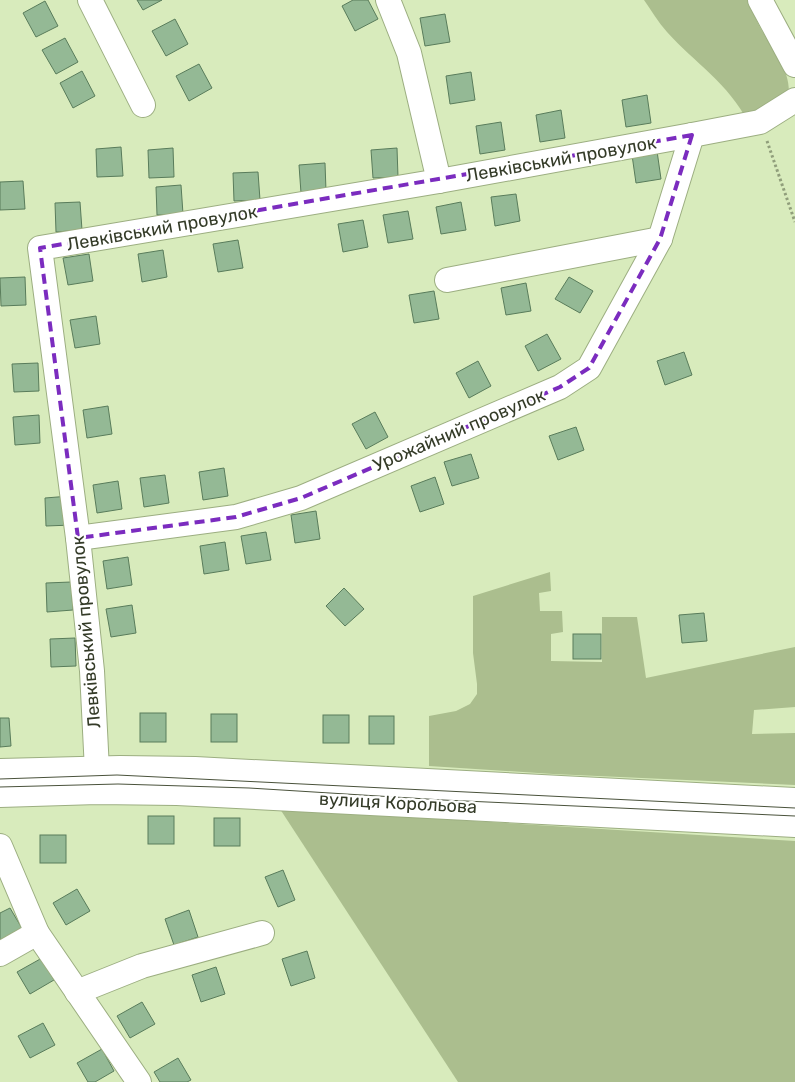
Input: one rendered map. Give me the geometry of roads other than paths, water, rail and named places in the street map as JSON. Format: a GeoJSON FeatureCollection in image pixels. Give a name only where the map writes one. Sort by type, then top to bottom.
{"type":"FeatureCollection","features":[{"type":"Feature","properties":{"kind":"main road","name":"вулиця Корольова"},"geometry":{"type":"LineString","coordinates":[[0,772],[97,770],[249,774],[795,802]]}},
{"type":"Feature","properties":{"kind":"main road","name":"вулиця Корольова"},"geometry":{"type":"LineString","coordinates":[[0,793],[97,790],[177,791],[795,823]]}},
{"type":"Feature","properties":{"kind":"street"},"geometry":{"type":"LineString","coordinates":[[90,0],[143,105]]}},
{"type":"Feature","properties":{"kind":"street"},"geometry":{"type":"LineString","coordinates":[[760,0],[795,65]]}},
{"type":"Feature","properties":{"kind":"street"},"geometry":{"type":"LineString","coordinates":[[395,2],[439,181]]}},
{"type":"Feature","properties":{"kind":"street","name":"Левківський провулок"},"geometry":{"type":"LineString","coordinates":[[97,770],[92,671],[78,538],[40,248],[439,181],[760,122],[795,100]]}},
{"type":"Feature","properties":{"kind":"street","name":"Урожайний провулок"},"geometry":{"type":"LineString","coordinates":[[78,538],[236,517],[301,498],[560,387],[589,368],[660,239],[692,135]]}},
{"type":"Feature","properties":{"kind":"street"},"geometry":{"type":"LineString","coordinates":[[447,280],[660,239]]}},
{"type":"Feature","properties":{"kind":"street"},"geometry":{"type":"LineString","coordinates":[[0,846],[37,933],[139,1082]]}},
{"type":"Feature","properties":{"kind":"street"},"geometry":{"type":"LineString","coordinates":[[0,954],[37,933]]}},
{"type":"Feature","properties":{"kind":"street"},"geometry":{"type":"LineString","coordinates":[[77,992],[142,966],[262,933]]}},
{"type":"Feature","properties":{"kind":"tram line"},"geometry":{"type":"LineString","coordinates":[[0,779],[117,775],[795,808]]}},
{"type":"Feature","properties":{"kind":"tram line"},"geometry":{"type":"LineString","coordinates":[[0,787],[118,784],[249,788],[443,800],[795,816]]}}]}
